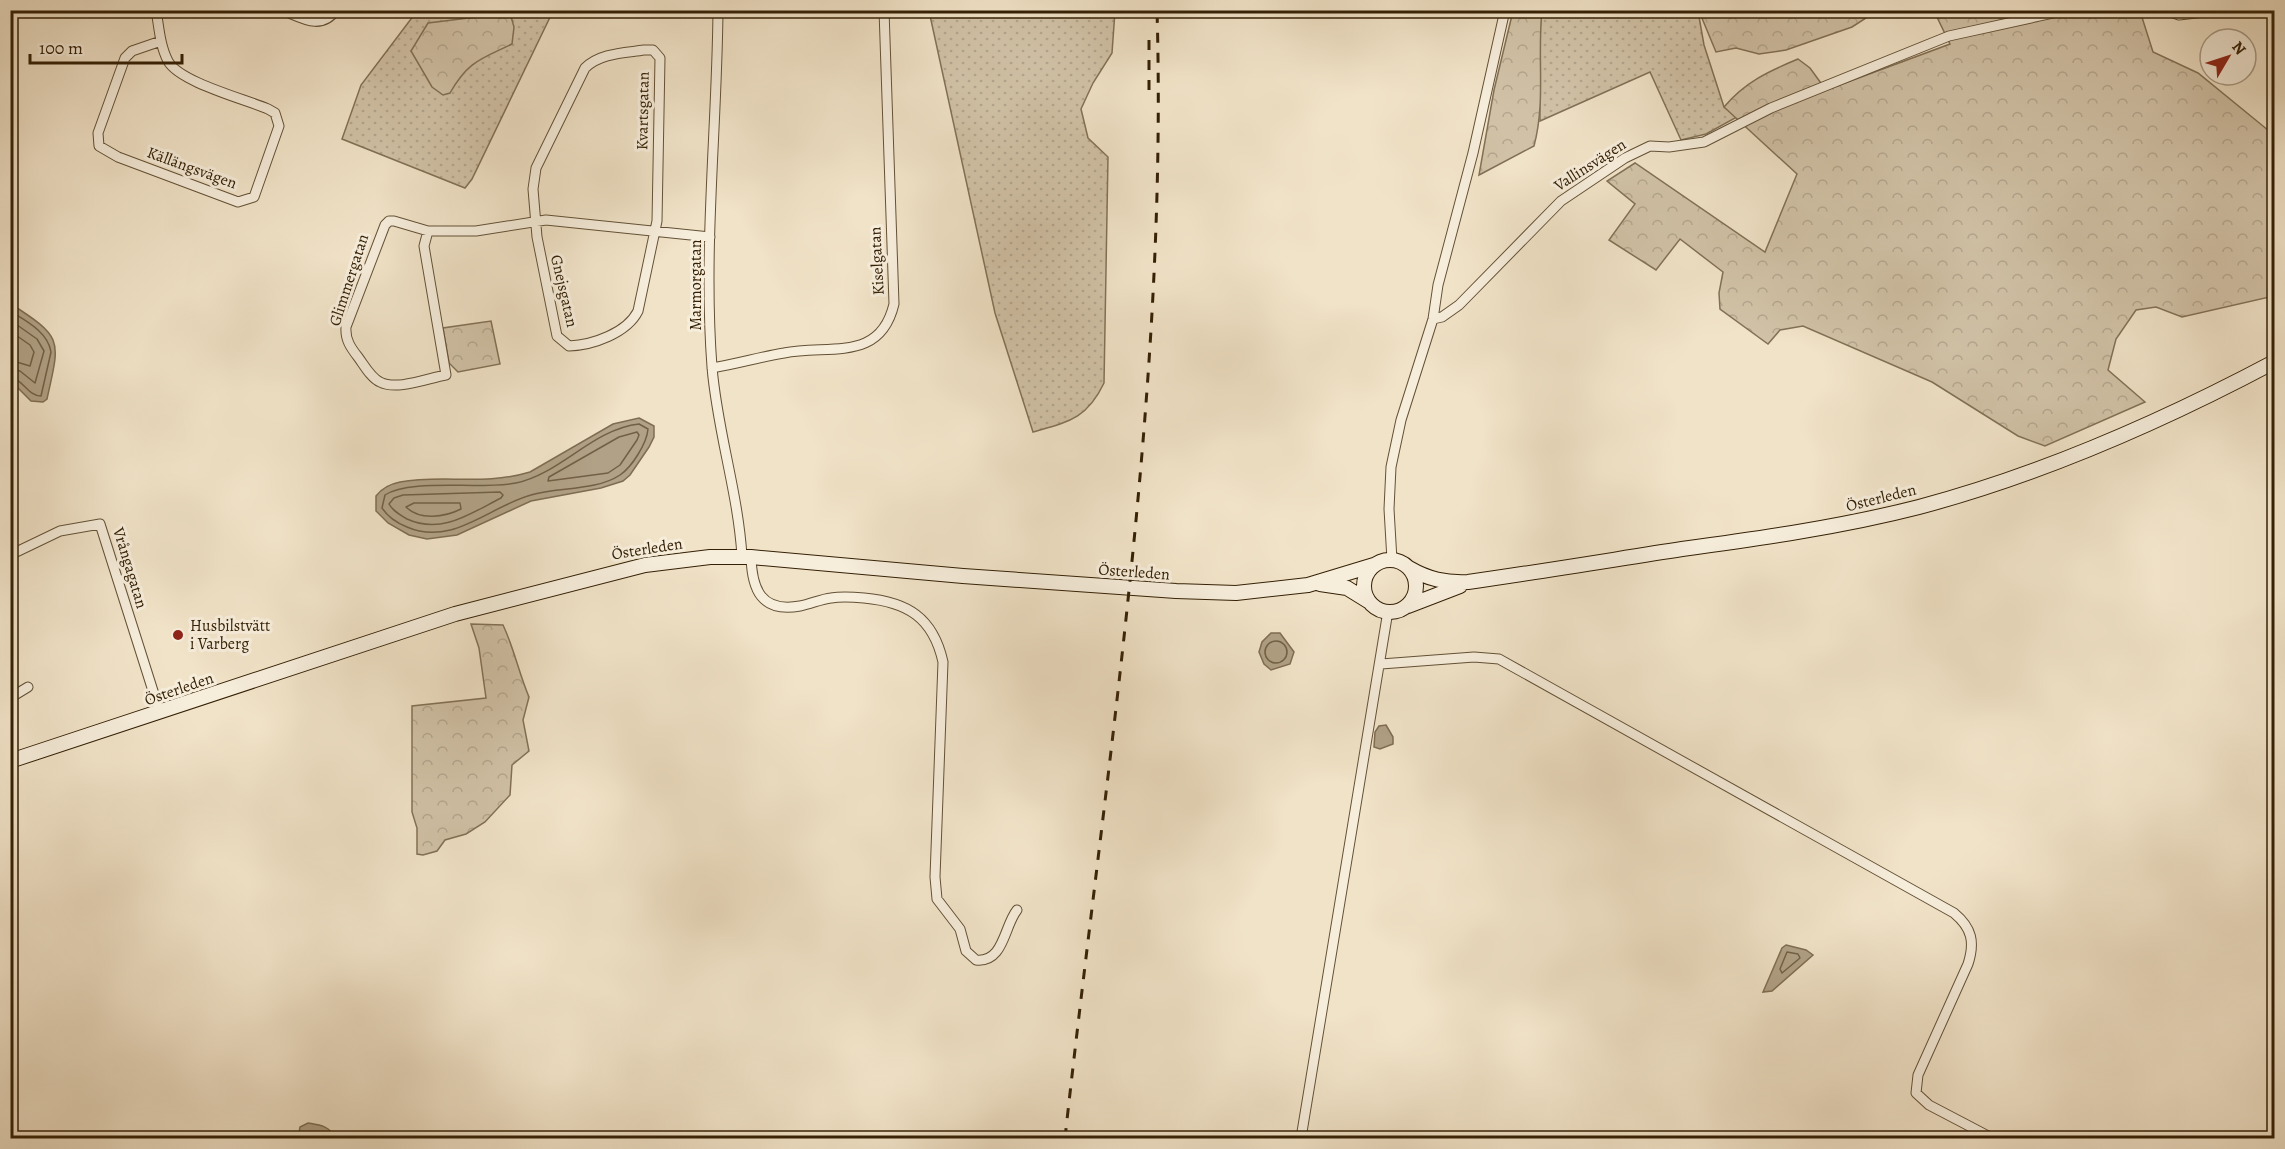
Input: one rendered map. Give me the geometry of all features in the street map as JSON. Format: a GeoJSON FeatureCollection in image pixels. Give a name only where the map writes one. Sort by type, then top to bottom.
{"type":"FeatureCollection","features":[{"type":"Feature","properties":{"kind":"main road","name":"Österleden"},"geometry":{"type":"LineString","coordinates":[[10,761],[455,614],[614,571],[678,560],[747,556],[878,569],[1176,591],[1236,593],[1315,583],[1392,560],[1426,577],[1450,583],[1471,582],[1836,526],[1920,506],[1997,483],[2127,434],[2202,400],[2274,362]]}},
{"type":"Feature","properties":{"kind":"main road"},"geometry":{"type":"LineString","coordinates":[[1370,602],[1365,592],[1365,580],[1374,565]]}},
{"type":"Feature","properties":{"kind":"main road"},"geometry":{"type":"LineString","coordinates":[[1404,608],[1413,598],[1416,586],[1409,568]]}},
{"type":"Feature","properties":{"kind":"main road","name":"Österleden"},"geometry":{"type":"LineString","coordinates":[[1315,583],[1342,586],[1378,609],[1388,611],[1404,608],[1471,582]]}},
{"type":"Feature","properties":{"kind":"street"},"geometry":{"type":"LineString","coordinates":[[156,10],[162,41]]}},
{"type":"Feature","properties":{"kind":"street"},"geometry":{"type":"LineString","coordinates":[[282,10],[319,23],[327,21],[336,10]]}},
{"type":"Feature","properties":{"kind":"street","name":"Marmorgatan"},"geometry":{"type":"LineString","coordinates":[[718,10],[710,237],[712,368],[754,585],[769,602],[782,607],[793,607],[834,597],[884,600],[908,608],[928,627],[939,646],[943,662],[934,878],[937,899],[960,929],[971,958],[982,960],[997,952],[1008,923],[1017,909]]}},
{"type":"Feature","properties":{"kind":"street","name":"Kiselgatan"},"geometry":{"type":"LineString","coordinates":[[712,368],[786,352],[862,345],[876,338],[891,318],[894,303],[884,10]]}},
{"type":"Feature","properties":{"kind":"street"},"geometry":{"type":"LineString","coordinates":[[1392,560],[1389,509],[1391,466],[1401,420],[1433,319],[1438,285],[1473,153],[1505,10]]}},
{"type":"Feature","properties":{"kind":"street","name":"Vallinsvägen"},"geometry":{"type":"LineString","coordinates":[[1433,319],[1442,317],[1459,305],[1561,201],[1625,158],[1650,146],[1669,147],[1704,142],[1771,108],[1949,36],[2067,10]]}},
{"type":"Feature","properties":{"kind":"street"},"geometry":{"type":"LineString","coordinates":[[2166,10],[2180,15],[2222,10]]}},
{"type":"Feature","properties":{"kind":"street","name":"Källängsvägen"},"geometry":{"type":"LineString","coordinates":[[162,41],[168,61],[180,75],[275,113],[279,126],[254,197],[238,201],[118,157],[99,146],[98,134],[125,58],[132,51],[162,41]]}},
{"type":"Feature","properties":{"kind":"street","name":"Kvartsgatan"},"geometry":{"type":"LineString","coordinates":[[534,220],[533,189],[536,168],[585,68],[594,60],[605,57],[653,50],[658,52],[660,58],[655,231]]}},
{"type":"Feature","properties":{"kind":"street","name":"Glimmergatan"},"geometry":{"type":"LineString","coordinates":[[428,231],[424,246],[446,375],[399,384],[381,383],[371,375],[351,347],[345,334],[388,221],[428,231],[476,231],[534,220],[710,237]]}},
{"type":"Feature","properties":{"kind":"street","name":"Gnejsgatan"},"geometry":{"type":"LineString","coordinates":[[534,220],[557,336],[569,346],[609,335],[633,321],[638,311],[655,231]]}},
{"type":"Feature","properties":{"kind":"street","name":"Vrångagatan"},"geometry":{"type":"LineString","coordinates":[[10,555],[60,531],[100,524],[160,713]]}},
{"type":"Feature","properties":{"kind":"street"},"geometry":{"type":"LineString","coordinates":[[1301,1138],[1388,611]]}},
{"type":"Feature","properties":{"kind":"street"},"geometry":{"type":"LineString","coordinates":[[1381,664],[1474,657],[1499,659],[1954,913],[1971,932],[1971,955],[1918,1075],[1916,1093],[1929,1105],[1992,1138]]}},
{"type":"Feature","properties":{"kind":"street"},"geometry":{"type":"LineString","coordinates":[[10,698],[28,687]]}},
{"type":"Feature","properties":{"kind":"green space"},"geometry":{"type":"Polygon","coordinates":[[[417,11],[553,11],[472,179],[465,188],[342,139],[361,85],[417,11]]]}},
{"type":"Feature","properties":{"kind":"green space"},"geometry":{"type":"Polygon","coordinates":[[[929,11],[1115,11],[1112,53],[1093,83],[1081,109],[1088,138],[1108,157],[1104,383],[1098,395],[1083,412],[1066,422],[1033,432],[995,313],[929,11]]]}},
{"type":"Feature","properties":{"kind":"green space"},"geometry":{"type":"Polygon","coordinates":[[[1513,11],[1542,11],[1538,129],[1534,146],[1479,175],[1494,90],[1513,11]]]}},
{"type":"Feature","properties":{"kind":"green space"},"geometry":{"type":"Polygon","coordinates":[[[1542,11],[1698,11],[1704,45],[1724,107],[1737,117],[1706,134],[1681,140],[1650,72],[1540,121],[1539,38],[1542,11]]]}},
{"type":"Feature","properties":{"kind":"green space"},"geometry":{"type":"Polygon","coordinates":[[[1699,11],[1868,11],[1866,18],[1852,27],[1786,50],[1759,54],[1736,48],[1716,52],[1699,11]]]}},
{"type":"Feature","properties":{"kind":"green space"},"geometry":{"type":"Polygon","coordinates":[[[1934,11],[2140,11],[2153,52],[2198,73],[2198,87],[2215,87],[2274,135],[2274,296],[2182,317],[2156,307],[2136,310],[2116,339],[2108,370],[2145,402],[2045,446],[2018,436],[1932,382],[1803,326],[1780,330],[1768,344],[1720,309],[1719,293],[1723,272],[1680,239],[1656,270],[1609,240],[1635,204],[1607,181],[1635,163],[1765,252],[1797,174],[1724,107],[1732,98],[1758,78],[1798,59],[1810,68],[1826,90],[1950,44],[1934,11]]]}},
{"type":"Feature","properties":{"kind":"green space"},"geometry":{"type":"Polygon","coordinates":[[[510,13],[514,27],[512,44],[469,67],[450,93],[443,95],[432,87],[411,51],[428,23],[510,13]]]}},
{"type":"Feature","properties":{"kind":"green space"},"geometry":{"type":"Polygon","coordinates":[[[491,321],[500,364],[458,372],[449,363],[443,328],[491,321]]]}},
{"type":"Feature","properties":{"kind":"green space"},"geometry":{"type":"Polygon","coordinates":[[[471,624],[503,625],[529,697],[523,720],[529,751],[512,765],[510,795],[485,822],[466,834],[445,840],[437,851],[423,855],[417,854],[417,828],[412,812],[412,706],[486,698],[479,648],[471,624]]]}},
{"type":"Feature","properties":{"kind":"water"},"geometry":{"type":"Polygon","coordinates":[[[11,304],[41,325],[54,342],[54,364],[47,399],[43,402],[31,401],[11,381],[11,304]]]}},
{"type":"Feature","properties":{"kind":"water"},"geometry":{"type":"Polygon","coordinates":[[[639,418],[654,426],[654,437],[630,475],[623,481],[601,488],[531,501],[457,535],[427,539],[409,535],[388,523],[376,511],[376,496],[393,484],[432,479],[496,478],[530,472],[613,424],[639,418]]]}},
{"type":"Feature","properties":{"kind":"water"},"geometry":{"type":"Polygon","coordinates":[[[1271,633],[1280,633],[1294,652],[1290,664],[1271,670],[1264,664],[1259,652],[1262,642],[1271,633]]]}},
{"type":"Feature","properties":{"kind":"water"},"geometry":{"type":"Polygon","coordinates":[[[1386,725],[1393,737],[1393,744],[1380,749],[1374,747],[1375,732],[1379,726],[1386,725]]]}},
{"type":"Feature","properties":{"kind":"water"},"geometry":{"type":"Polygon","coordinates":[[[1786,945],[1806,950],[1813,955],[1772,991],[1763,992],[1782,948],[1786,945]]]}},
{"type":"Feature","properties":{"kind":"water"},"geometry":{"type":"Polygon","coordinates":[[[308,1123],[320,1125],[335,1138],[298,1138],[300,1127],[308,1123]]]}},
{"type":"Feature","properties":{"kind":"railway"},"geometry":{"type":"LineString","coordinates":[[1065,1138],[1115,717],[1144,435],[1153,294],[1158,152],[1157,10]]}},
{"type":"Feature","properties":{"kind":"railway"},"geometry":{"type":"LineString","coordinates":[[1149,36],[1149,90]]}},
{"type":"Feature","properties":{"kind":"place","name":"Husbilstvätt i Varberg"},"geometry":{"type":"Point","coordinates":[178,635]}}]}
